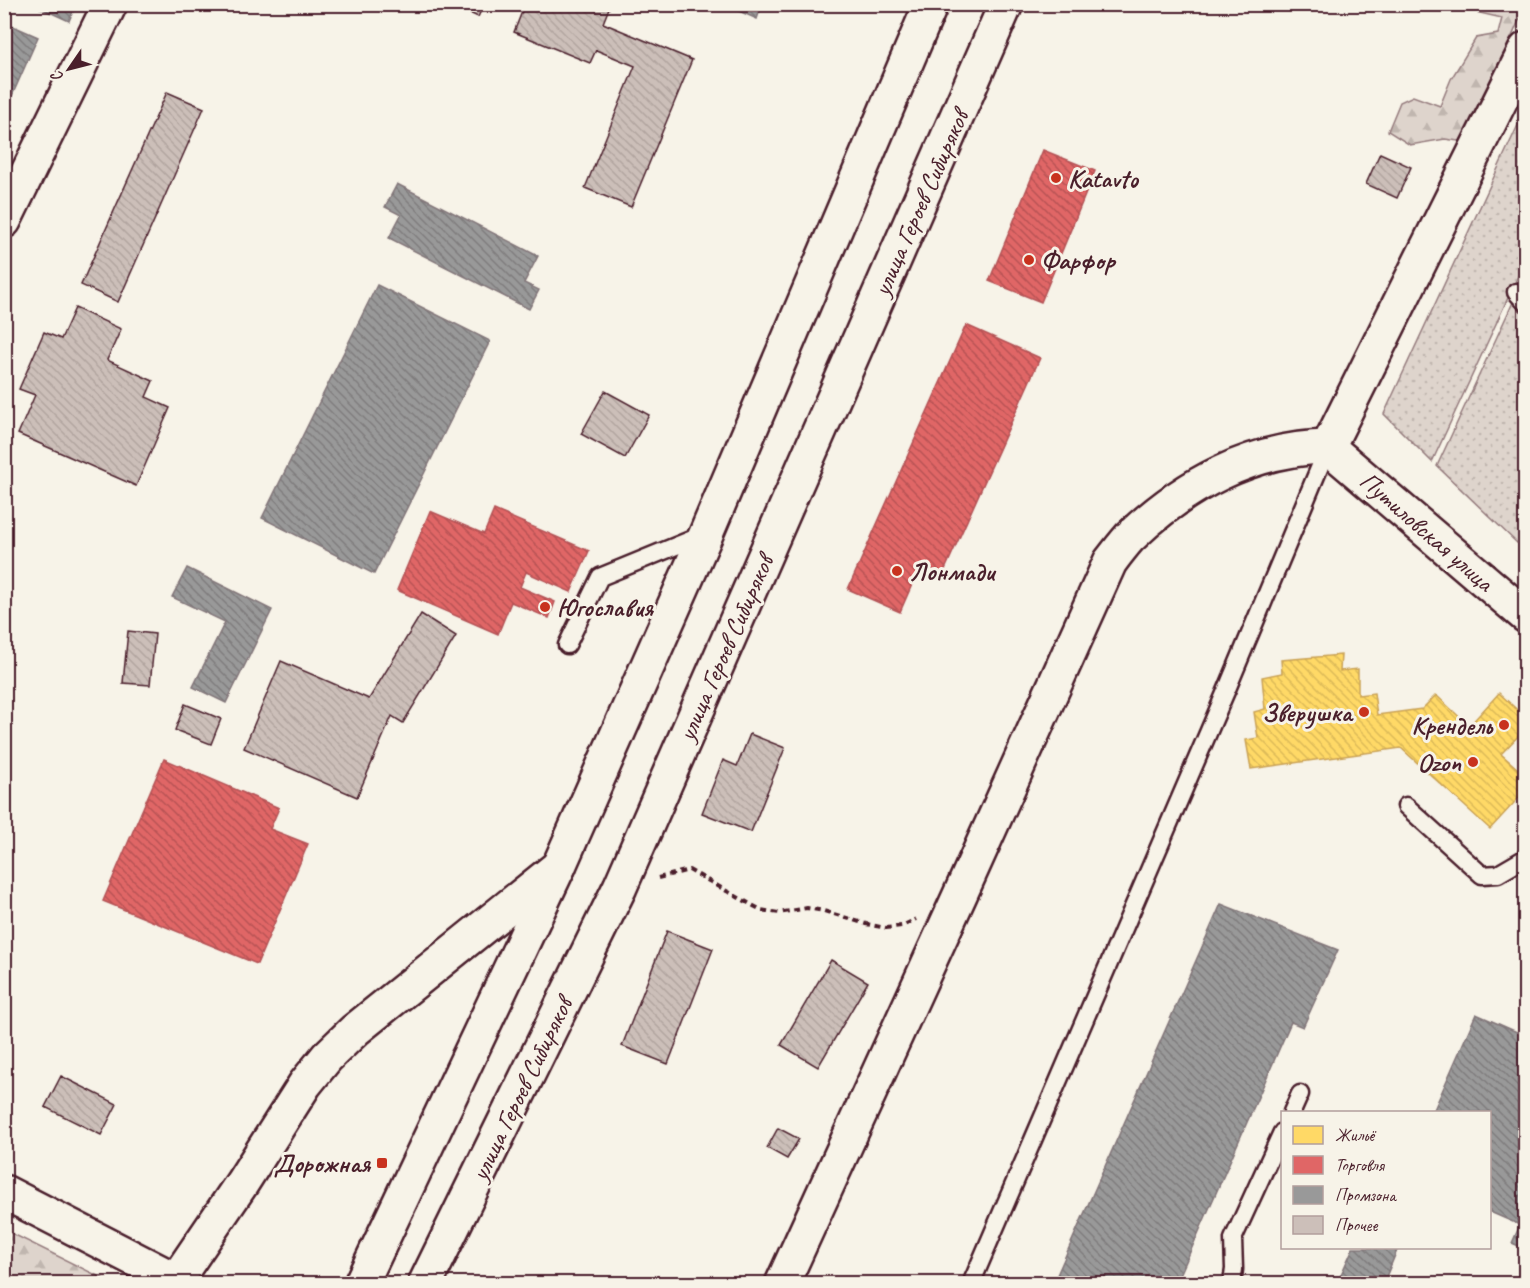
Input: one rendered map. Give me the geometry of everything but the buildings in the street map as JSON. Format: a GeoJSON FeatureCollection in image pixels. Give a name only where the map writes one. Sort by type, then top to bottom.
{"type":"FeatureCollection","features":[{"type":"Feature","properties":{"kind":"main road"},"geometry":{"type":"LineString","coordinates":[[4,221],[110,4]]}},
{"type":"Feature","properties":{"kind":"main road"},"geometry":{"type":"LineString","coordinates":[[361,1284],[559,866],[706,534],[931,4]]}},
{"type":"Feature","properties":{"kind":"main road","name":"улица Героев Сибиряков"},"geometry":{"type":"LineString","coordinates":[[425,1284],[620,887],[1006,4]]}},
{"type":"Feature","properties":{"kind":"main road"},"geometry":{"type":"LineString","coordinates":[[782,1284],[1110,562],[1129,538],[1164,508],[1214,475],[1276,453],[1303,447],[1328,447],[1526,49]]}},
{"type":"Feature","properties":{"kind":"main road","name":"Путиловская улица"},"geometry":{"type":"LineString","coordinates":[[1328,447],[1526,616]]}},
{"type":"Feature","properties":{"kind":"main road"},"geometry":{"type":"LineString","coordinates":[[4,1192],[179,1282],[305,1084],[327,1057],[355,1030],[559,866]]}},
{"type":"Feature","properties":{"kind":"lane"},"geometry":{"type":"LineString","coordinates":[[970,1284],[1222,700],[1328,447]]}},
{"type":"Feature","properties":{"kind":"lane"},"geometry":{"type":"LineString","coordinates":[[567,645],[600,577],[706,534]]}},
{"type":"Feature","properties":{"kind":"lane"},"geometry":{"type":"LineString","coordinates":[[1406,806],[1482,875],[1498,874],[1524,858]]}},
{"type":"Feature","properties":{"kind":"lane"},"geometry":{"type":"LineString","coordinates":[[1293,1111],[1300,1094]]}},
{"type":"Feature","properties":{"kind":"lane"},"geometry":{"type":"LineString","coordinates":[[1232,1284],[1233,1239],[1281,1134]]}},
{"type":"Feature","properties":{"kind":"path"},"geometry":{"type":"LineString","coordinates":[[620,887],[689,870],[761,910],[778,914],[807,908],[886,928],[902,926],[959,897]]}},
{"type":"Feature","properties":{"kind":"green space"},"geometry":{"type":"Polygon","coordinates":[[[1474,5],[1525,5],[1525,7],[1465,142],[1445,139],[1410,145],[1388,131],[1400,102],[1413,96],[1440,106],[1451,79],[1476,38],[1498,34],[1502,18],[1476,12],[1474,5]]]}},
{"type":"Feature","properties":{"kind":"green space"},"geometry":{"type":"Polygon","coordinates":[[[1525,110],[1525,261],[1432,462],[1384,414],[1525,110]]]}},
{"type":"Feature","properties":{"kind":"green space"},"geometry":{"type":"Polygon","coordinates":[[[1514,300],[1526,313],[1526,534],[1517,543],[1437,466],[1514,300]]]}},
{"type":"Feature","properties":{"kind":"green space"},"geometry":{"type":"Polygon","coordinates":[[[5,1230],[112,1283],[5,1283],[5,1230]]]}},
{"type":"Feature","properties":{"kind":"place","name":"Katavto"},"geometry":{"type":"Point","coordinates":[1056,178]}},
{"type":"Feature","properties":{"kind":"place","name":"Фарфор"},"geometry":{"type":"Point","coordinates":[1029,260]}},
{"type":"Feature","properties":{"kind":"place","name":"Лонмади"},"geometry":{"type":"Point","coordinates":[897,571]}},
{"type":"Feature","properties":{"kind":"place","name":"Югославия"},"geometry":{"type":"Point","coordinates":[545,607]}},
{"type":"Feature","properties":{"kind":"place","name":"Зверушка"},"geometry":{"type":"Point","coordinates":[1364,712]}},
{"type":"Feature","properties":{"kind":"place","name":"Крендель"},"geometry":{"type":"Point","coordinates":[1504,725]}},
{"type":"Feature","properties":{"kind":"place","name":"Ozon"},"geometry":{"type":"Point","coordinates":[1473,762]}},
{"type":"Feature","properties":{"kind":"place","name":"Дорожная"},"geometry":{"type":"Point","coordinates":[382,1163]}}]}
